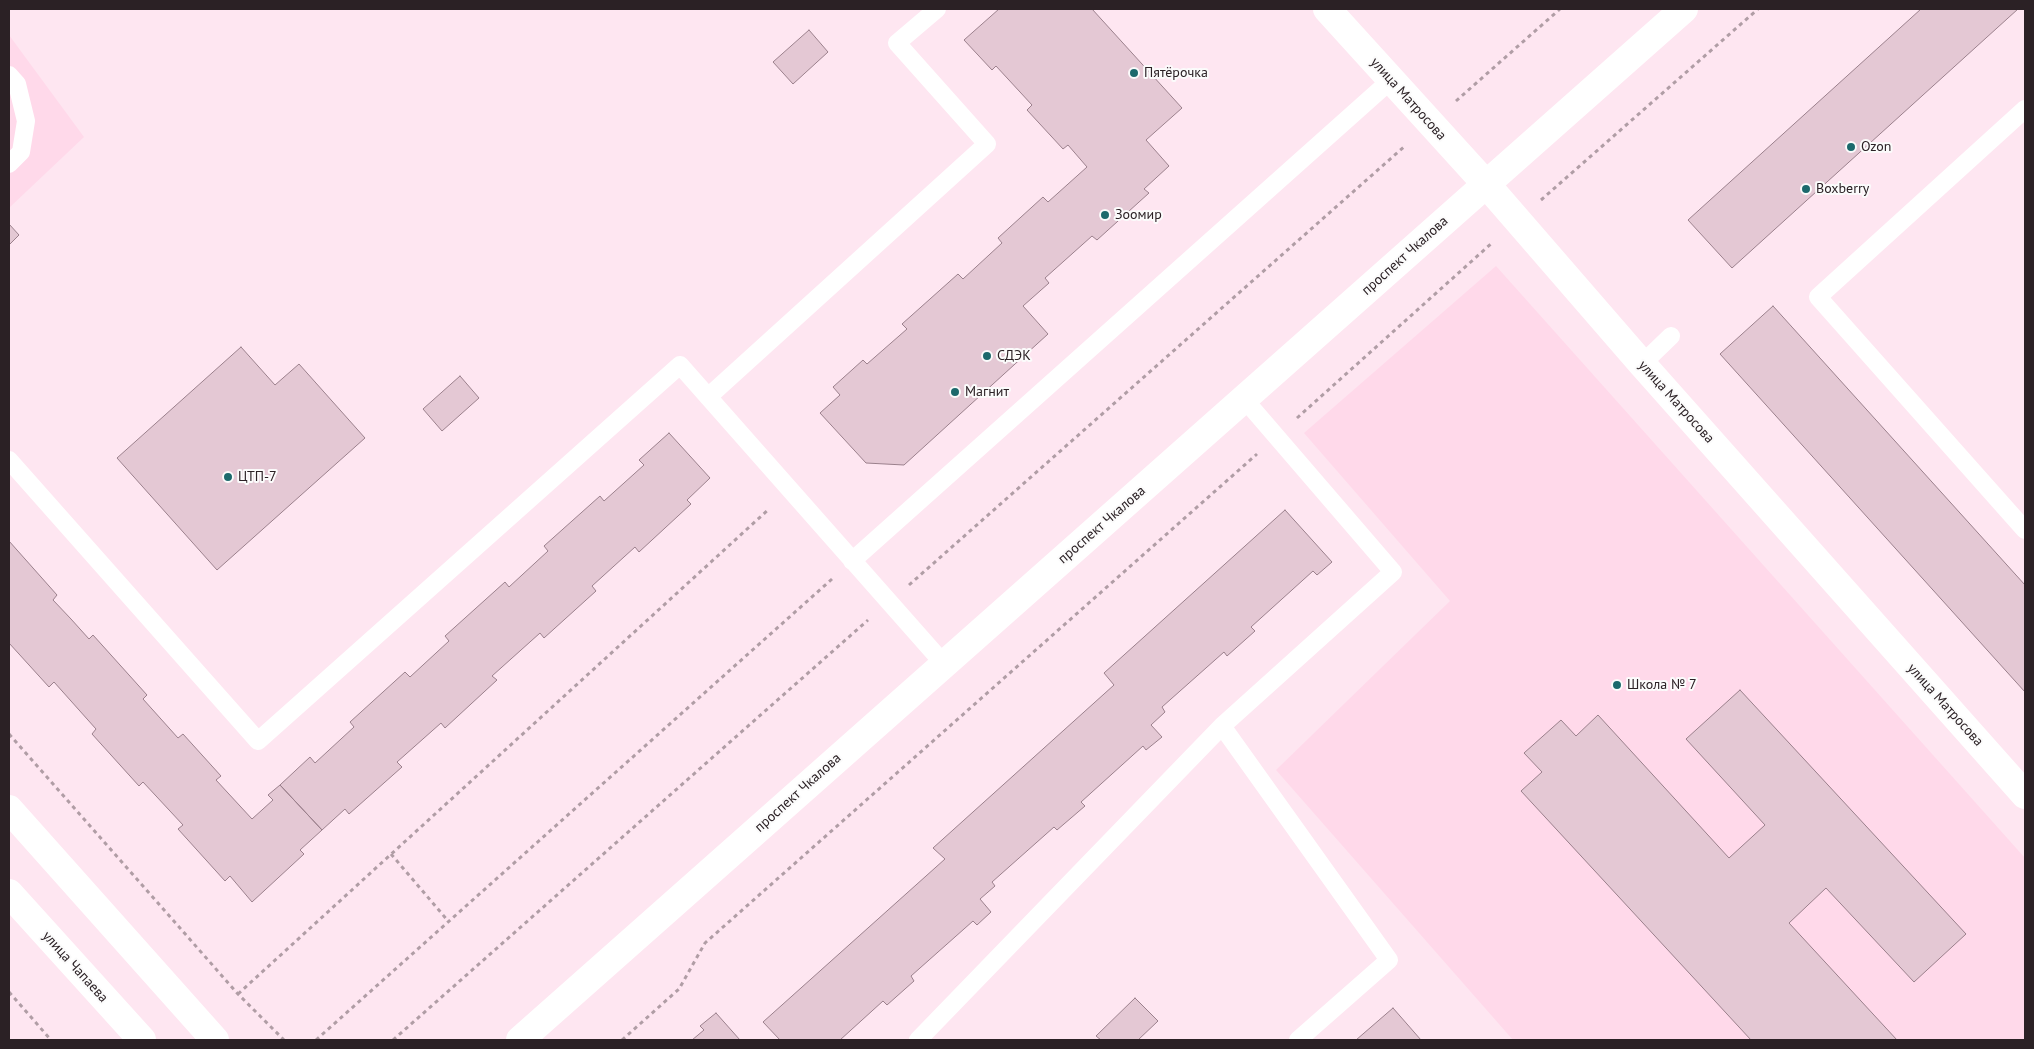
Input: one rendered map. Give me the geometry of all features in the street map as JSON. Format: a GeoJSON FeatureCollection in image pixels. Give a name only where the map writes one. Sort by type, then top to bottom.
{"type":"FeatureCollection","features":[{"type":"Feature","properties":{"kind":"street","name":"улица Матросова"},"geometry":{"type":"LineString","coordinates":[[1327,9],[1486,184],[1642,364],[2025,795]]}},
{"type":"Feature","properties":{"kind":"street","name":"проспект Чкалова"},"geometry":{"type":"LineString","coordinates":[[520,1040],[1245,400],[1684,9]]}},
{"type":"Feature","properties":{"kind":"street"},"geometry":{"type":"LineString","coordinates":[[9,809],[215,1040]]}},
{"type":"Feature","properties":{"kind":"street","name":"улица Чапаева"},"geometry":{"type":"LineString","coordinates":[[9,893],[142,1040]]}},
{"type":"Feature","properties":{"kind":"lane"},"geometry":{"type":"LineString","coordinates":[[708,397],[987,144],[897,43],[937,9]]}},
{"type":"Feature","properties":{"kind":"lane"},"geometry":{"type":"LineString","coordinates":[[9,75],[17,84],[26,121],[21,152],[9,164]]}},
{"type":"Feature","properties":{"kind":"lane"},"geometry":{"type":"LineString","coordinates":[[852,561],[1391,80]]}},
{"type":"Feature","properties":{"kind":"lane"},"geometry":{"type":"LineString","coordinates":[[2025,109],[1818,297],[2025,530]]}},
{"type":"Feature","properties":{"kind":"lane"},"geometry":{"type":"LineString","coordinates":[[1642,364],[1671,336]]}},
{"type":"Feature","properties":{"kind":"lane"},"geometry":{"type":"LineString","coordinates":[[9,460],[258,741],[680,365],[944,664]]}},
{"type":"Feature","properties":{"kind":"lane"},"geometry":{"type":"LineString","coordinates":[[918,1040],[1222,726],[1393,572],[1245,400]]}},
{"type":"Feature","properties":{"kind":"lane"},"geometry":{"type":"LineString","coordinates":[[1222,726],[1389,960],[1298,1040]]}},
{"type":"Feature","properties":{"kind":"path"},"geometry":{"type":"LineString","coordinates":[[393,1040],[1560,9]]}},
{"type":"Feature","properties":{"kind":"path"},"geometry":{"type":"LineString","coordinates":[[622,1040],[679,988],[705,943],[1758,9]]}},
{"type":"Feature","properties":{"kind":"path"},"geometry":{"type":"LineString","coordinates":[[238,994],[790,490]]}},
{"type":"Feature","properties":{"kind":"path"},"geometry":{"type":"LineString","coordinates":[[316,1040],[852,561]]}},
{"type":"Feature","properties":{"kind":"path"},"geometry":{"type":"LineString","coordinates":[[9,734],[238,994],[284,1040]]}},
{"type":"Feature","properties":{"kind":"path"},"geometry":{"type":"LineString","coordinates":[[390,854],[450,922]]}},
{"type":"Feature","properties":{"kind":"path"},"geometry":{"type":"LineString","coordinates":[[9,992],[50,1040]]}},
{"type":"Feature","properties":{"kind":"shaded area"},"geometry":{"type":"Polygon","coordinates":[[[9,35],[84,137],[9,208],[9,35]]]}},
{"type":"Feature","properties":{"kind":"shaded area","name":"Школа № 7"},"geometry":{"type":"Polygon","coordinates":[[[1496,266],[2025,858],[2025,1040],[1513,1040],[1276,770],[1450,601],[1304,433],[1496,266]]]}},
{"type":"Feature","properties":{"kind":"building"},"geometry":{"type":"Polygon","coordinates":[[[999,9],[1092,9],[1182,108],[1146,140],[1169,166],[1144,189],[1149,193],[1097,240],[1092,236],[1045,278],[1049,283],[1023,306],[1048,334],[904,465],[866,463],[820,413],[840,395],[833,387],[863,360],[867,364],[907,329],[902,324],[958,274],[963,279],[1002,243],[998,238],[1043,197],[1048,202],[1087,167],[1068,145],[1063,149],[1027,110],[1032,105],[996,66],[992,70],[964,40],[999,9]]]}},
{"type":"Feature","properties":{"kind":"building"},"geometry":{"type":"Polygon","coordinates":[[[1921,9],[2018,9],[1732,268],[1688,220],[1921,9]]]}},
{"type":"Feature","properties":{"kind":"building"},"geometry":{"type":"Polygon","coordinates":[[[809,30],[828,52],[793,84],[773,62],[809,30]]]}},
{"type":"Feature","properties":{"kind":"building"},"geometry":{"type":"Polygon","coordinates":[[[9,224],[19,235],[9,245],[9,224]]]}},
{"type":"Feature","properties":{"kind":"building"},"geometry":{"type":"Polygon","coordinates":[[[1773,306],[2025,585],[2025,692],[1720,354],[1773,306]]]}},
{"type":"Feature","properties":{"kind":"building","name":"ЦТП-7"},"geometry":{"type":"Polygon","coordinates":[[[241,347],[275,385],[299,364],[365,438],[217,570],[117,458],[241,347]]]}},
{"type":"Feature","properties":{"kind":"building"},"geometry":{"type":"Polygon","coordinates":[[[460,376],[479,398],[442,431],[423,409],[460,376]]]}},
{"type":"Feature","properties":{"kind":"building"},"geometry":{"type":"Polygon","coordinates":[[[669,433],[710,478],[687,500],[691,504],[639,552],[635,547],[592,586],[596,591],[544,638],[540,633],[492,676],[497,680],[445,728],[441,723],[397,762],[402,767],[349,814],[345,809],[322,830],[280,785],[310,757],[315,763],[354,727],[350,722],[405,672],[410,677],[449,641],[445,636],[505,582],[509,587],[548,551],[544,546],[600,496],[604,501],[644,465],[639,460],[669,433]]]}},
{"type":"Feature","properties":{"kind":"building"},"geometry":{"type":"Polygon","coordinates":[[[1285,510],[1332,562],[1317,575],[1313,571],[1251,627],[1255,631],[1227,656],[1224,652],[1162,707],[1165,712],[1151,725],[1162,737],[1146,750],[1143,746],[1081,802],[1085,806],[1057,830],[1054,827],[992,882],[995,886],[980,899],[991,912],[977,925],[973,921],[911,976],[914,981],[887,1005],[883,1001],[840,1040],[780,1040],[763,1022],[945,859],[933,848],[1114,685],[1104,673],[1285,510]]]}},
{"type":"Feature","properties":{"kind":"building"},"geometry":{"type":"Polygon","coordinates":[[[9,541],[57,595],[53,600],[89,639],[93,635],[147,695],[143,699],[178,738],[183,734],[221,776],[216,780],[252,819],[273,800],[268,795],[280,785],[322,830],[300,850],[304,854],[252,902],[230,876],[225,881],[178,829],[183,825],[143,782],[139,786],[92,734],[96,729],[54,682],[49,687],[9,643],[9,541]]]}},
{"type":"Feature","properties":{"kind":"building"},"geometry":{"type":"Polygon","coordinates":[[[1740,690],[1966,934],[1914,982],[1826,888],[1789,923],[1897,1040],[1751,1040],[1521,791],[1542,772],[1524,753],[1561,720],[1576,736],[1598,715],[1729,858],[1765,825],[1686,739],[1740,690]]]}},
{"type":"Feature","properties":{"kind":"building"},"geometry":{"type":"Polygon","coordinates":[[[1135,998],[1158,1021],[1138,1040],[1101,1040],[1096,1036],[1135,998]]]}},
{"type":"Feature","properties":{"kind":"building"},"geometry":{"type":"Polygon","coordinates":[[[1393,1008],[1421,1040],[1356,1040],[1393,1008]]]}},
{"type":"Feature","properties":{"kind":"building"},"geometry":{"type":"Polygon","coordinates":[[[716,1013],[740,1040],[692,1040],[704,1030],[700,1026],[716,1013]]]}},
{"type":"Feature","properties":{"kind":"place","name":"Пятёрочка"},"geometry":{"type":"Point","coordinates":[1134,73]}},
{"type":"Feature","properties":{"kind":"place","name":"Ozon"},"geometry":{"type":"Point","coordinates":[1851,147]}},
{"type":"Feature","properties":{"kind":"place","name":"Boxberry"},"geometry":{"type":"Point","coordinates":[1806,189]}},
{"type":"Feature","properties":{"kind":"place","name":"Зоомир"},"geometry":{"type":"Point","coordinates":[1105,215]}},
{"type":"Feature","properties":{"kind":"place","name":"СДЭК"},"geometry":{"type":"Point","coordinates":[987,356]}},
{"type":"Feature","properties":{"kind":"place","name":"Магнит"},"geometry":{"type":"Point","coordinates":[955,392]}},
{"type":"Feature","properties":{"kind":"place","name":"ЦТП-7"},"geometry":{"type":"Point","coordinates":[228,477]}},
{"type":"Feature","properties":{"kind":"place","name":"Школа № 7"},"geometry":{"type":"Point","coordinates":[1617,685]}}]}
